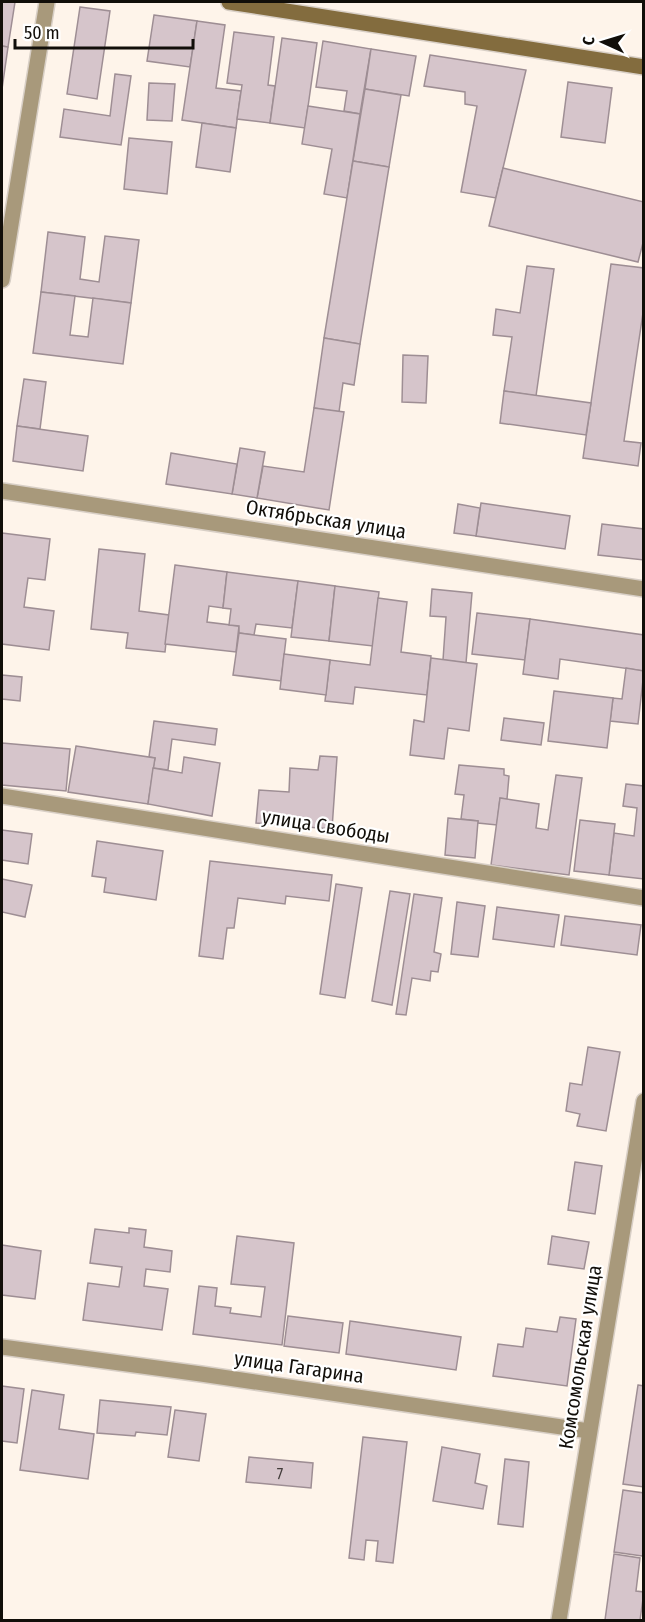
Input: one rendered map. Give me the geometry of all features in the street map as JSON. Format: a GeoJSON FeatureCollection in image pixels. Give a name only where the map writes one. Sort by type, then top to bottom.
{"type":"FeatureCollection","features":[{"type":"Feature","properties":{"kind":"street"},"geometry":{"type":"LineString","coordinates":[[2,280],[47,2]]}},
{"type":"Feature","properties":{"kind":"street"},"geometry":{"type":"LineString","coordinates":[[229,2],[644,67]]}},
{"type":"Feature","properties":{"kind":"street","name":"Октябрьская улица"},"geometry":{"type":"LineString","coordinates":[[2,490],[644,589]]}},
{"type":"Feature","properties":{"kind":"street","name":"улица Свободы"},"geometry":{"type":"LineString","coordinates":[[2,796],[644,898]]}},
{"type":"Feature","properties":{"kind":"street","name":"Комсомольская улица"},"geometry":{"type":"LineString","coordinates":[[559,1620],[643,1111]]}},
{"type":"Feature","properties":{"kind":"street","name":"улица Гагарина"},"geometry":{"type":"LineString","coordinates":[[2,1347],[589,1431]]}},
{"type":"Feature","properties":{"kind":"building"},"geometry":{"type":"Polygon","coordinates":[[[2,2],[15,2],[8,47],[2,46],[2,2]]]}},
{"type":"Feature","properties":{"kind":"building"},"geometry":{"type":"Polygon","coordinates":[[[80,7],[110,11],[97,99],[67,94],[80,7]]]}},
{"type":"Feature","properties":{"kind":"building"},"geometry":{"type":"Polygon","coordinates":[[[154,15],[197,21],[190,67],[147,61],[154,15]]]}},
{"type":"Feature","properties":{"kind":"building"},"geometry":{"type":"Polygon","coordinates":[[[197,21],[225,25],[216,88],[241,91],[236,128],[182,120],[197,21]]]}},
{"type":"Feature","properties":{"kind":"building"},"geometry":{"type":"Polygon","coordinates":[[[234,32],[274,37],[268,85],[275,86],[270,123],[237,119],[242,85],[227,83],[234,32]]]}},
{"type":"Feature","properties":{"kind":"building"},"geometry":{"type":"Polygon","coordinates":[[[282,38],[317,43],[305,128],[270,123],[282,38]]]}},
{"type":"Feature","properties":{"kind":"building"},"geometry":{"type":"Polygon","coordinates":[[[323,41],[371,49],[360,114],[344,111],[347,91],[316,87],[323,41]]]}},
{"type":"Feature","properties":{"kind":"building"},"geometry":{"type":"Polygon","coordinates":[[[2,46],[8,47],[2,89],[2,46]]]}},
{"type":"Feature","properties":{"kind":"building"},"geometry":{"type":"Polygon","coordinates":[[[371,49],[416,56],[409,96],[365,89],[371,49]]]}},
{"type":"Feature","properties":{"kind":"building"},"geometry":{"type":"Polygon","coordinates":[[[430,55],[526,70],[496,198],[461,192],[477,106],[465,104],[465,92],[424,86],[430,55]]]}},
{"type":"Feature","properties":{"kind":"building"},"geometry":{"type":"Polygon","coordinates":[[[115,74],[131,76],[121,145],[60,137],[64,109],[110,116],[115,74]]]}},
{"type":"Feature","properties":{"kind":"building"},"geometry":{"type":"Polygon","coordinates":[[[568,82],[612,88],[605,143],[561,137],[568,82]]]}},
{"type":"Feature","properties":{"kind":"building"},"geometry":{"type":"Polygon","coordinates":[[[149,83],[175,84],[172,121],[147,120],[149,83]]]}},
{"type":"Feature","properties":{"kind":"building"},"geometry":{"type":"Polygon","coordinates":[[[365,89],[401,95],[389,167],[353,161],[365,89]]]}},
{"type":"Feature","properties":{"kind":"building"},"geometry":{"type":"Polygon","coordinates":[[[308,106],[360,114],[347,198],[324,194],[332,149],[302,144],[308,106]]]}},
{"type":"Feature","properties":{"kind":"building"},"geometry":{"type":"Polygon","coordinates":[[[202,123],[236,128],[230,172],[196,167],[202,123]]]}},
{"type":"Feature","properties":{"kind":"building"},"geometry":{"type":"Polygon","coordinates":[[[129,138],[172,142],[167,194],[124,189],[129,138]]]}},
{"type":"Feature","properties":{"kind":"building"},"geometry":{"type":"Polygon","coordinates":[[[353,161],[389,167],[360,344],[324,338],[353,161]]]}},
{"type":"Feature","properties":{"kind":"building"},"geometry":{"type":"Polygon","coordinates":[[[503,168],[644,202],[644,239],[638,262],[489,226],[503,168]]]}},
{"type":"Feature","properties":{"kind":"building"},"geometry":{"type":"Polygon","coordinates":[[[48,232],[85,237],[80,279],[99,282],[105,236],[139,240],[131,303],[41,292],[48,232]]]}},
{"type":"Feature","properties":{"kind":"building"},"geometry":{"type":"Polygon","coordinates":[[[611,264],[644,268],[644,306],[624,441],[641,443],[638,466],[583,458],[611,264]]]}},
{"type":"Feature","properties":{"kind":"building"},"geometry":{"type":"Polygon","coordinates":[[[527,266],[554,269],[536,396],[504,391],[512,337],[493,335],[496,309],[520,313],[527,266]]]}},
{"type":"Feature","properties":{"kind":"building"},"geometry":{"type":"Polygon","coordinates":[[[41,292],[75,296],[70,335],[88,337],[93,298],[131,303],[123,364],[33,353],[41,292]]]}},
{"type":"Feature","properties":{"kind":"building"},"geometry":{"type":"Polygon","coordinates":[[[324,338],[360,344],[354,385],[343,383],[339,412],[314,408],[324,338]]]}},
{"type":"Feature","properties":{"kind":"building"},"geometry":{"type":"Polygon","coordinates":[[[403,355],[428,356],[426,403],[402,402],[403,355]]]}},
{"type":"Feature","properties":{"kind":"building"},"geometry":{"type":"Polygon","coordinates":[[[24,379],[46,382],[40,429],[17,426],[24,379]]]}},
{"type":"Feature","properties":{"kind":"building"},"geometry":{"type":"Polygon","coordinates":[[[504,391],[591,403],[586,435],[500,423],[504,391]]]}},
{"type":"Feature","properties":{"kind":"building"},"geometry":{"type":"Polygon","coordinates":[[[314,408],[344,412],[329,510],[257,498],[263,466],[304,472],[314,408]]]}},
{"type":"Feature","properties":{"kind":"building"},"geometry":{"type":"Polygon","coordinates":[[[17,426],[88,436],[83,471],[13,461],[17,426]]]}},
{"type":"Feature","properties":{"kind":"building"},"geometry":{"type":"Polygon","coordinates":[[[240,448],[265,452],[257,498],[232,494],[240,448]]]}},
{"type":"Feature","properties":{"kind":"building"},"geometry":{"type":"Polygon","coordinates":[[[171,453],[237,464],[232,494],[166,484],[171,453]]]}},
{"type":"Feature","properties":{"kind":"building"},"geometry":{"type":"Polygon","coordinates":[[[481,503],[570,516],[565,549],[476,536],[481,503]]]}},
{"type":"Feature","properties":{"kind":"building"},"geometry":{"type":"Polygon","coordinates":[[[458,504],[480,508],[476,536],[454,533],[458,504]]]}},
{"type":"Feature","properties":{"kind":"building"},"geometry":{"type":"Polygon","coordinates":[[[602,524],[644,529],[644,560],[598,555],[602,524]]]}},
{"type":"Feature","properties":{"kind":"building"},"geometry":{"type":"Polygon","coordinates":[[[2,533],[50,539],[45,580],[28,578],[24,607],[54,611],[49,650],[2,644],[2,533]]]}},
{"type":"Feature","properties":{"kind":"building"},"geometry":{"type":"Polygon","coordinates":[[[99,549],[145,554],[139,611],[169,615],[165,652],[126,648],[128,633],[91,629],[99,549]]]}},
{"type":"Feature","properties":{"kind":"building"},"geometry":{"type":"Polygon","coordinates":[[[175,565],[227,572],[223,608],[209,606],[207,622],[239,626],[236,652],[165,644],[175,565]]]}},
{"type":"Feature","properties":{"kind":"building"},"geometry":{"type":"Polygon","coordinates":[[[227,572],[298,581],[292,628],[256,624],[254,635],[239,633],[239,626],[229,625],[231,609],[223,608],[227,572]]]}},
{"type":"Feature","properties":{"kind":"building"},"geometry":{"type":"Polygon","coordinates":[[[298,581],[335,586],[329,641],[291,637],[298,581]]]}},
{"type":"Feature","properties":{"kind":"building"},"geometry":{"type":"Polygon","coordinates":[[[335,586],[379,592],[373,646],[329,641],[335,586]]]}},
{"type":"Feature","properties":{"kind":"building"},"geometry":{"type":"Polygon","coordinates":[[[432,589],[472,593],[466,663],[443,660],[446,617],[430,616],[432,589]]]}},
{"type":"Feature","properties":{"kind":"building"},"geometry":{"type":"Polygon","coordinates":[[[378,598],[407,602],[401,652],[431,656],[427,695],[355,687],[353,704],[325,701],[330,660],[370,665],[378,598]]]}},
{"type":"Feature","properties":{"kind":"building"},"geometry":{"type":"Polygon","coordinates":[[[477,613],[530,619],[525,660],[472,654],[477,613]]]}},
{"type":"Feature","properties":{"kind":"building"},"geometry":{"type":"Polygon","coordinates":[[[530,619],[644,635],[644,671],[560,659],[558,679],[523,674],[530,619]]]}},
{"type":"Feature","properties":{"kind":"building"},"geometry":{"type":"Polygon","coordinates":[[[239,633],[286,639],[281,681],[233,675],[239,633]]]}},
{"type":"Feature","properties":{"kind":"building"},"geometry":{"type":"Polygon","coordinates":[[[284,654],[330,660],[326,695],[280,689],[284,654]]]}},
{"type":"Feature","properties":{"kind":"building"},"geometry":{"type":"Polygon","coordinates":[[[431,658],[477,664],[469,731],[448,728],[444,759],[410,755],[414,720],[424,722],[431,658]]]}},
{"type":"Feature","properties":{"kind":"building"},"geometry":{"type":"Polygon","coordinates":[[[626,668],[644,671],[638,724],[610,721],[613,698],[622,699],[626,668]]]}},
{"type":"Feature","properties":{"kind":"building"},"geometry":{"type":"Polygon","coordinates":[[[2,675],[22,677],[20,701],[2,699],[2,675]]]}},
{"type":"Feature","properties":{"kind":"building"},"geometry":{"type":"Polygon","coordinates":[[[554,691],[613,698],[607,748],[548,741],[554,691]]]}},
{"type":"Feature","properties":{"kind":"building"},"geometry":{"type":"Polygon","coordinates":[[[504,718],[544,723],[541,745],[501,740],[504,718]]]}},
{"type":"Feature","properties":{"kind":"building"},"geometry":{"type":"Polygon","coordinates":[[[154,721],[217,729],[215,745],[172,739],[168,770],[153,768],[155,758],[149,757],[154,721]]]}},
{"type":"Feature","properties":{"kind":"building"},"geometry":{"type":"Polygon","coordinates":[[[2,743],[70,749],[66,791],[2,785],[2,743]]]}},
{"type":"Feature","properties":{"kind":"building"},"geometry":{"type":"Polygon","coordinates":[[[76,746],[155,758],[148,804],[68,792],[76,746]]]}},
{"type":"Feature","properties":{"kind":"building"},"geometry":{"type":"Polygon","coordinates":[[[320,756],[337,757],[332,829],[256,823],[259,790],[289,792],[290,768],[318,770],[320,756]]]}},
{"type":"Feature","properties":{"kind":"building"},"geometry":{"type":"Polygon","coordinates":[[[184,757],[220,763],[212,816],[148,804],[153,768],[182,773],[184,757]]]}},
{"type":"Feature","properties":{"kind":"building"},"geometry":{"type":"Polygon","coordinates":[[[459,765],[504,769],[504,775],[509,776],[507,799],[500,798],[497,825],[461,819],[464,795],[455,794],[459,765]]]}},
{"type":"Feature","properties":{"kind":"building"},"geometry":{"type":"Polygon","coordinates":[[[556,775],[582,778],[569,875],[491,865],[500,798],[539,804],[536,828],[548,830],[556,775]]]}},
{"type":"Feature","properties":{"kind":"building"},"geometry":{"type":"Polygon","coordinates":[[[626,784],[644,786],[644,879],[609,875],[614,833],[634,836],[637,808],[623,806],[626,784]]]}},
{"type":"Feature","properties":{"kind":"building"},"geometry":{"type":"Polygon","coordinates":[[[448,818],[478,821],[475,858],[445,855],[448,818]]]}},
{"type":"Feature","properties":{"kind":"building"},"geometry":{"type":"Polygon","coordinates":[[[580,820],[615,824],[609,875],[574,871],[580,820]]]}},
{"type":"Feature","properties":{"kind":"building"},"geometry":{"type":"Polygon","coordinates":[[[2,830],[32,834],[28,864],[2,860],[2,830]]]}},
{"type":"Feature","properties":{"kind":"building"},"geometry":{"type":"Polygon","coordinates":[[[97,841],[163,851],[156,900],[104,892],[106,878],[92,876],[97,841]]]}},
{"type":"Feature","properties":{"kind":"building"},"geometry":{"type":"Polygon","coordinates":[[[210,861],[332,875],[329,901],[286,896],[285,904],[238,898],[234,928],[227,928],[223,959],[199,956],[210,861]]]}},
{"type":"Feature","properties":{"kind":"building"},"geometry":{"type":"Polygon","coordinates":[[[2,879],[32,885],[25,917],[2,912],[2,879]]]}},
{"type":"Feature","properties":{"kind":"building"},"geometry":{"type":"Polygon","coordinates":[[[336,884],[362,888],[345,998],[320,994],[336,884]]]}},
{"type":"Feature","properties":{"kind":"building"},"geometry":{"type":"Polygon","coordinates":[[[390,891],[410,894],[392,1005],[372,1001],[390,891]]]}},
{"type":"Feature","properties":{"kind":"building"},"geometry":{"type":"Polygon","coordinates":[[[414,894],[442,898],[434,952],[441,954],[438,972],[431,971],[430,981],[412,978],[406,1015],[396,1014],[414,894]]]}},
{"type":"Feature","properties":{"kind":"building"},"geometry":{"type":"Polygon","coordinates":[[[457,902],[485,906],[478,957],[451,954],[457,902]]]}},
{"type":"Feature","properties":{"kind":"building"},"geometry":{"type":"Polygon","coordinates":[[[497,907],[559,915],[554,947],[493,939],[497,907]]]}},
{"type":"Feature","properties":{"kind":"building"},"geometry":{"type":"Polygon","coordinates":[[[565,916],[641,925],[637,955],[561,945],[565,916]]]}},
{"type":"Feature","properties":{"kind":"building"},"geometry":{"type":"Polygon","coordinates":[[[588,1047],[620,1052],[606,1131],[577,1126],[580,1114],[566,1111],[570,1083],[582,1085],[588,1047]]]}},
{"type":"Feature","properties":{"kind":"building"},"geometry":{"type":"Polygon","coordinates":[[[575,1162],[602,1166],[595,1214],[568,1210],[575,1162]]]}},
{"type":"Feature","properties":{"kind":"building"},"geometry":{"type":"Polygon","coordinates":[[[129,1228],[146,1230],[144,1247],[172,1251],[170,1272],[146,1269],[144,1286],[168,1289],[162,1330],[83,1320],[88,1283],[119,1287],[122,1267],[90,1263],[95,1229],[129,1233],[129,1228]]]}},
{"type":"Feature","properties":{"kind":"building"},"geometry":{"type":"Polygon","coordinates":[[[237,1236],[294,1243],[282,1345],[193,1334],[199,1286],[217,1288],[215,1306],[231,1308],[230,1313],[261,1317],[265,1287],[231,1284],[237,1236]]]}},
{"type":"Feature","properties":{"kind":"building"},"geometry":{"type":"Polygon","coordinates":[[[552,1236],[589,1242],[584,1269],[548,1264],[552,1236]]]}},
{"type":"Feature","properties":{"kind":"building"},"geometry":{"type":"Polygon","coordinates":[[[2,1245],[41,1251],[35,1299],[2,1295],[2,1245]]]}},
{"type":"Feature","properties":{"kind":"building"},"geometry":{"type":"Polygon","coordinates":[[[288,1316],[343,1323],[339,1353],[284,1346],[288,1316]]]}},
{"type":"Feature","properties":{"kind":"building"},"geometry":{"type":"Polygon","coordinates":[[[560,1317],[576,1319],[567,1386],[493,1376],[498,1344],[523,1347],[526,1328],[557,1332],[560,1317]]]}},
{"type":"Feature","properties":{"kind":"building"},"geometry":{"type":"Polygon","coordinates":[[[350,1321],[461,1337],[456,1370],[346,1354],[350,1321]]]}},
{"type":"Feature","properties":{"kind":"building"},"geometry":{"type":"Polygon","coordinates":[[[638,1385],[644,1386],[644,1487],[623,1484],[638,1385]]]}},
{"type":"Feature","properties":{"kind":"building"},"geometry":{"type":"Polygon","coordinates":[[[2,1386],[24,1389],[17,1443],[2,1441],[2,1386]]]}},
{"type":"Feature","properties":{"kind":"building"},"geometry":{"type":"Polygon","coordinates":[[[32,1390],[64,1395],[59,1429],[94,1434],[88,1479],[20,1470],[32,1390]]]}},
{"type":"Feature","properties":{"kind":"building"},"geometry":{"type":"Polygon","coordinates":[[[100,1400],[171,1407],[167,1435],[136,1432],[135,1436],[97,1433],[100,1400]]]}},
{"type":"Feature","properties":{"kind":"building"},"geometry":{"type":"Polygon","coordinates":[[[175,1410],[206,1414],[199,1461],[168,1457],[175,1410]]]}},
{"type":"Feature","properties":{"kind":"building"},"geometry":{"type":"Polygon","coordinates":[[[363,1437],[407,1442],[393,1563],[376,1561],[378,1541],[366,1540],[364,1560],[349,1558],[363,1437]]]}},
{"type":"Feature","properties":{"kind":"building"},"geometry":{"type":"Polygon","coordinates":[[[442,1447],[480,1454],[475,1483],[487,1486],[483,1509],[433,1501],[442,1447]]]}},
{"type":"Feature","properties":{"kind":"building"},"geometry":{"type":"Polygon","coordinates":[[[249,1457],[313,1463],[311,1488],[246,1482],[249,1457]]]}},
{"type":"Feature","properties":{"kind":"building"},"geometry":{"type":"Polygon","coordinates":[[[505,1459],[529,1462],[523,1527],[498,1524],[505,1459]]]}},
{"type":"Feature","properties":{"kind":"building"},"geometry":{"type":"Polygon","coordinates":[[[623,1490],[644,1493],[644,1554],[642,1556],[614,1552],[623,1490]]]}},
{"type":"Feature","properties":{"kind":"building"},"geometry":{"type":"Polygon","coordinates":[[[614,1554],[640,1558],[636,1591],[644,1592],[640,1620],[605,1620],[614,1554]]]}}]}
